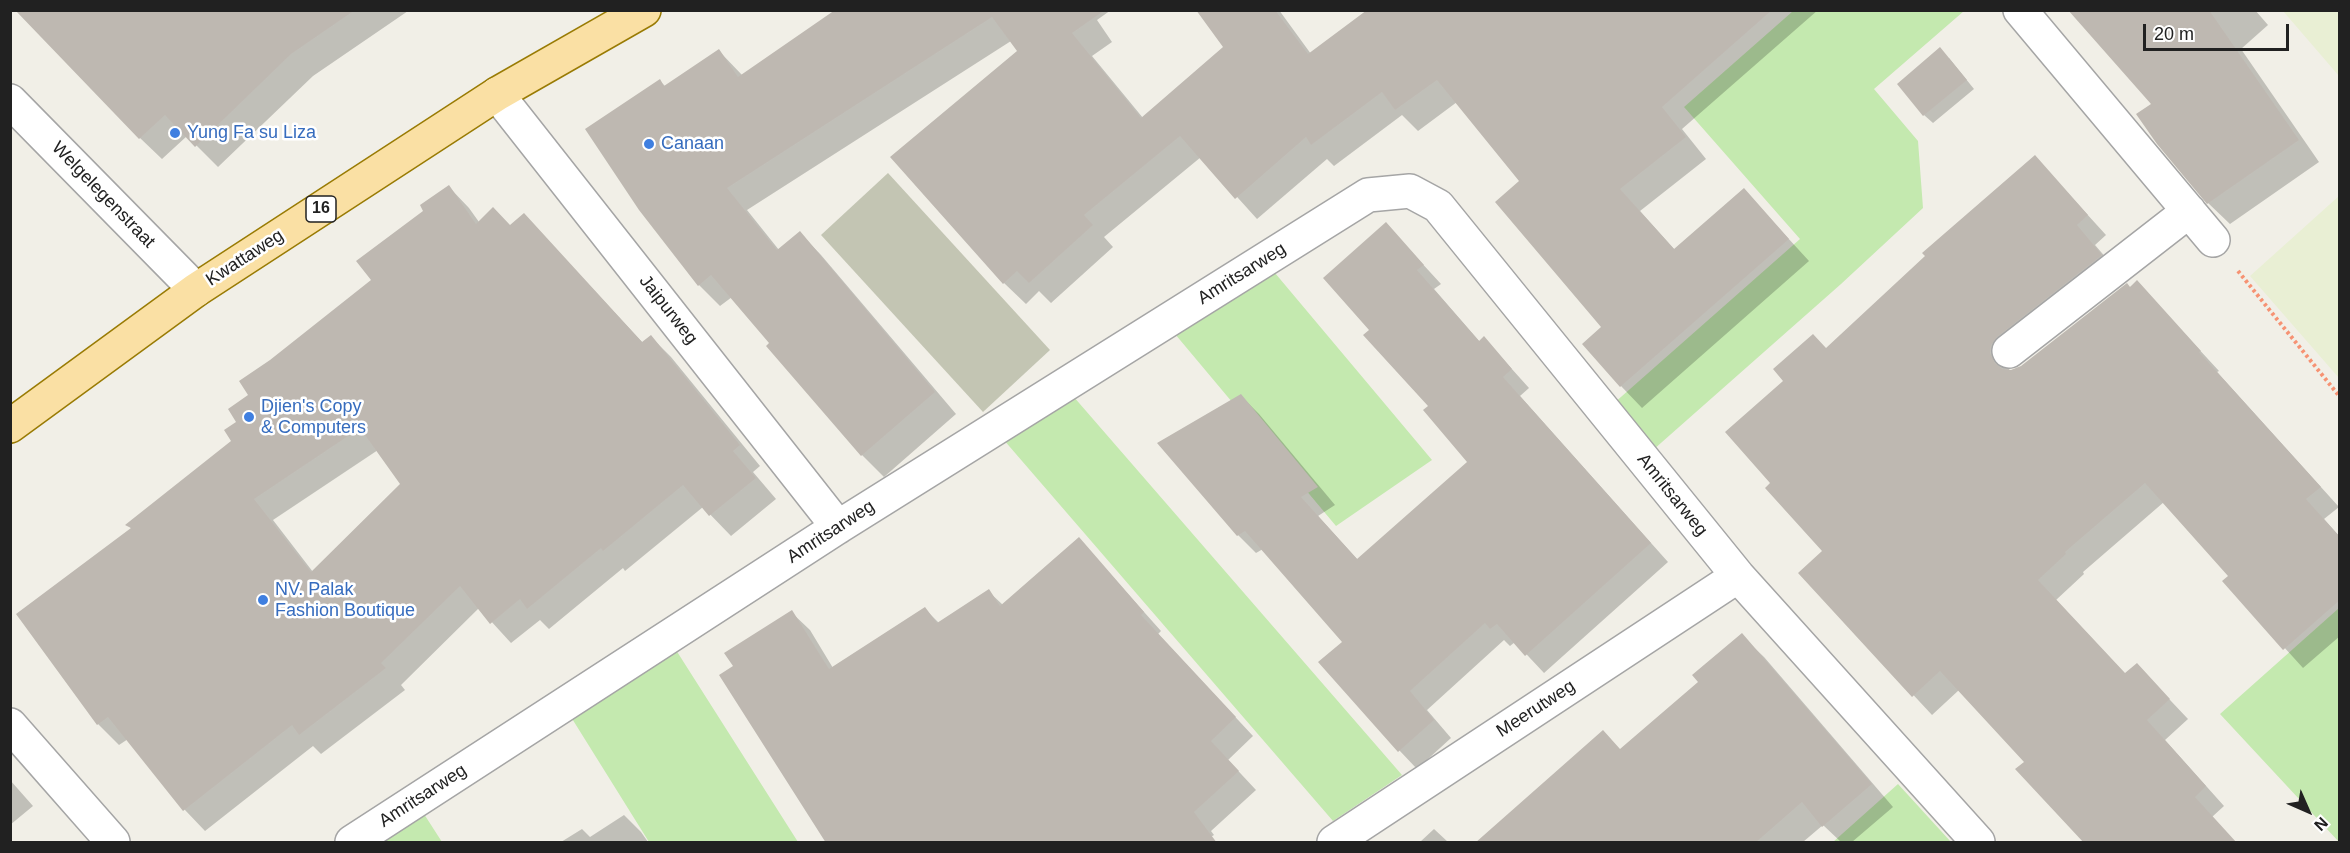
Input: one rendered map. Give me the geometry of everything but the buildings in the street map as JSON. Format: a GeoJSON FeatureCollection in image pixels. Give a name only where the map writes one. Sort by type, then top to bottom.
{"type":"FeatureCollection","features":[{"type":"Feature","properties":{"kind":"main road","name":"Kwattaweg"},"geometry":{"type":"LineString","coordinates":[[10,426],[196,290],[497,94],[644,10]]}},
{"type":"Feature","properties":{"kind":"street"},"geometry":{"type":"LineString","coordinates":[[2020,10],[2213,240]]}},
{"type":"Feature","properties":{"kind":"street","name":"Jaipurweg"},"geometry":{"type":"LineString","coordinates":[[497,94],[838,527]]}},
{"type":"Feature","properties":{"kind":"street","name":"Welgelegenstraat"},"geometry":{"type":"LineString","coordinates":[[10,101],[196,290]]}},
{"type":"Feature","properties":{"kind":"street","name":"Amritsarweg"},"geometry":{"type":"LineString","coordinates":[[352,843],[838,527],[1368,195],[1410,191],[1438,206],[1738,576],[1978,843]]}},
{"type":"Feature","properties":{"kind":"street"},"geometry":{"type":"LineString","coordinates":[[2009,351],[2189,212]]}},
{"type":"Feature","properties":{"kind":"street","name":"Meerutweg"},"geometry":{"type":"LineString","coordinates":[[1334,843],[1738,576]]}},
{"type":"Feature","properties":{"kind":"street"},"geometry":{"type":"LineString","coordinates":[[10,725],[113,843]]}},
{"type":"Feature","properties":{"kind":"path"},"geometry":{"type":"LineString","coordinates":[[2213,240],[2340,397]]}},
{"type":"Feature","properties":{"kind":"shaded area"},"geometry":{"type":"Polygon","coordinates":[[[2283,11],[2339,11],[2339,76],[2283,11]]]}},
{"type":"Feature","properties":{"kind":"shaded area"},"geometry":{"type":"Polygon","coordinates":[[[888,173],[1050,350],[983,412],[821,235],[888,173]]]}},
{"type":"Feature","properties":{"kind":"shaded area"},"geometry":{"type":"Polygon","coordinates":[[[2339,196],[2339,378],[2250,276],[2339,196]]]}},
{"type":"Feature","properties":{"kind":"green space"},"geometry":{"type":"Polygon","coordinates":[[[1793,11],[1964,11],[1874,89],[1918,141],[1923,208],[1841,284],[1653,450],[1613,404],[1800,239],[1684,107],[1793,11]]]}},
{"type":"Feature","properties":{"kind":"green space"},"geometry":{"type":"Polygon","coordinates":[[[1275,273],[1432,460],[1336,526],[1175,334],[1275,273]]]}},
{"type":"Feature","properties":{"kind":"green space"},"geometry":{"type":"Polygon","coordinates":[[[1073,396],[1402,775],[1333,821],[1003,439],[1073,396]]]}},
{"type":"Feature","properties":{"kind":"green space"},"geometry":{"type":"Polygon","coordinates":[[[2339,608],[2339,842],[2220,714],[2339,608]]]}},
{"type":"Feature","properties":{"kind":"green space"},"geometry":{"type":"Polygon","coordinates":[[[676,650],[798,842],[649,842],[571,717],[676,650]]]}},
{"type":"Feature","properties":{"kind":"green space"},"geometry":{"type":"Polygon","coordinates":[[[1898,784],[1951,842],[1833,842],[1898,784]]]}},
{"type":"Feature","properties":{"kind":"green space"},"geometry":{"type":"Polygon","coordinates":[[[424,814],[442,842],[380,842],[424,814]]]}},
{"type":"Feature","properties":{"kind":"place","name":"Yung Fa su Liza"},"geometry":{"type":"Point","coordinates":[175,133]}},
{"type":"Feature","properties":{"kind":"place","name":"Canaan"},"geometry":{"type":"Point","coordinates":[649,144]}},
{"type":"Feature","properties":{"kind":"place","name":"Djien's Copy & Computers"},"geometry":{"type":"Point","coordinates":[249,417]}},
{"type":"Feature","properties":{"kind":"place","name":"NV. Palak Fashion Boutique"},"geometry":{"type":"Point","coordinates":[263,600]}}]}
